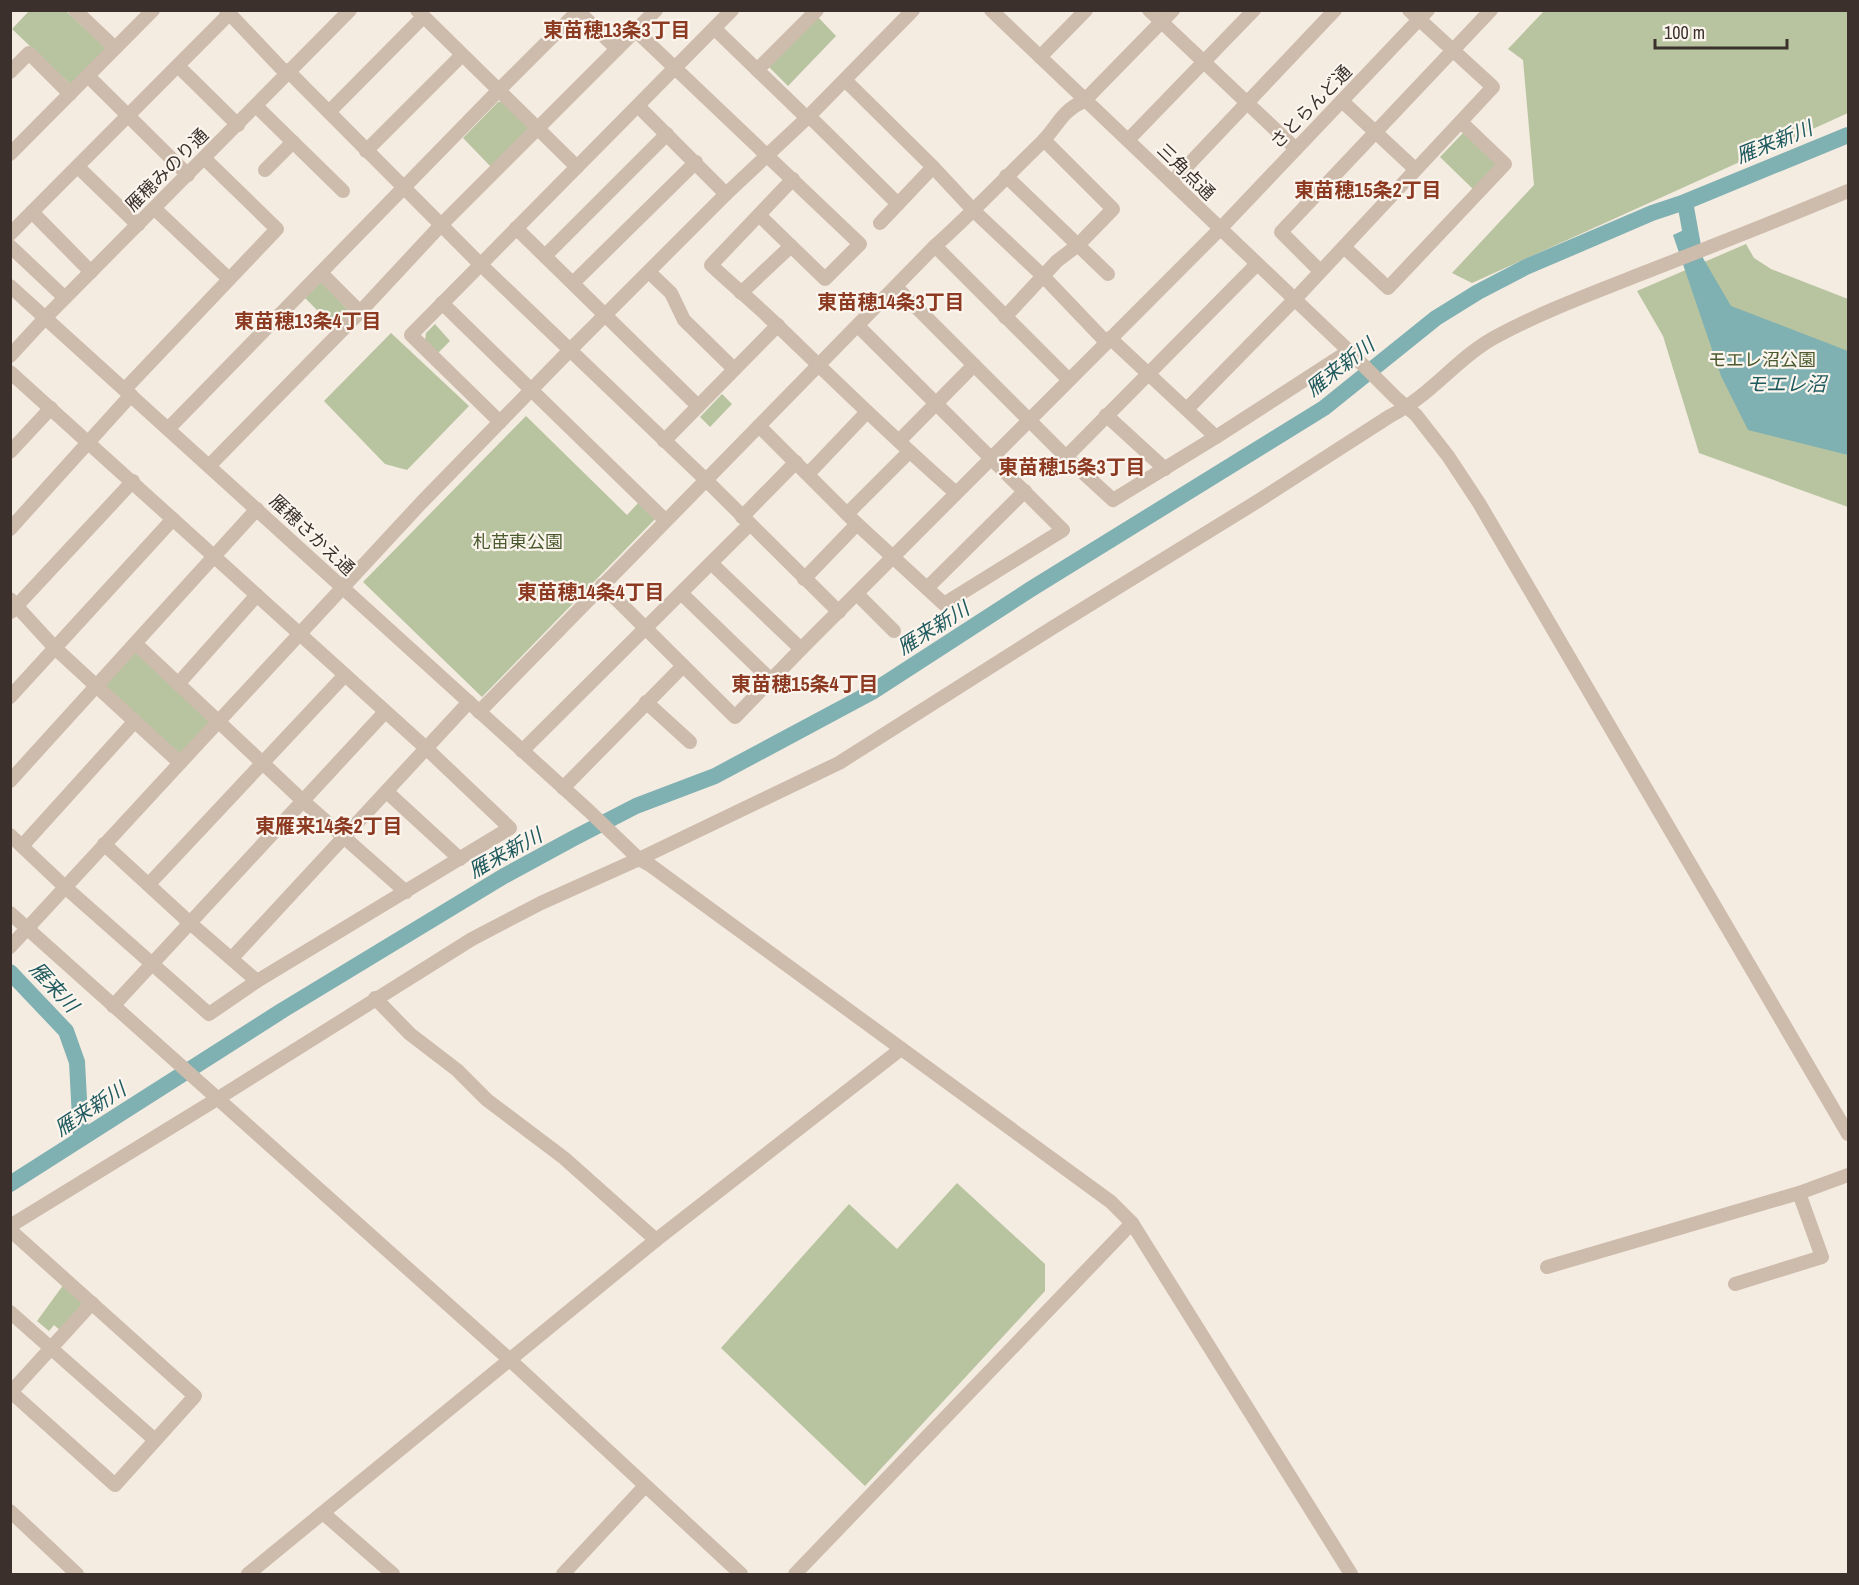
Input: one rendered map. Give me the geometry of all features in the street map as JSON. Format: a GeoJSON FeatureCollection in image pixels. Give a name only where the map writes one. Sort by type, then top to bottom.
{"type":"FeatureCollection","features":[{"type":"Feature","properties":{"kind":"street"},"geometry":{"type":"LineString","coordinates":[[10,153],[153,10]]}},
{"type":"Feature","properties":{"kind":"street","name":"雁穂みのり通"},"geometry":{"type":"LineString","coordinates":[[10,356],[350,10]]}},
{"type":"Feature","properties":{"kind":"street"},"geometry":{"type":"LineString","coordinates":[[209,466],[360,312],[441,225],[656,10]]}},
{"type":"Feature","properties":{"kind":"street"},"geometry":{"type":"LineString","coordinates":[[500,422],[411,335],[732,10]]}},
{"type":"Feature","properties":{"kind":"street"},"geometry":{"type":"LineString","coordinates":[[758,70],[817,10]]}},
{"type":"Feature","properties":{"kind":"street"},"geometry":{"type":"LineString","coordinates":[[10,947],[342,588],[500,422],[726,194],[768,157],[913,10]]}},
{"type":"Feature","properties":{"kind":"street","name":"三角点通"},"geometry":{"type":"LineString","coordinates":[[991,10],[1084,101],[1409,407]]}},
{"type":"Feature","properties":{"kind":"street"},"geometry":{"type":"LineString","coordinates":[[1040,57],[1086,10]]}},
{"type":"Feature","properties":{"kind":"street"},"geometry":{"type":"LineString","coordinates":[[1149,10],[1296,149]]}},
{"type":"Feature","properties":{"kind":"street"},"geometry":{"type":"LineString","coordinates":[[232,958],[427,749],[602,585],[665,520],[707,481],[935,246],[974,211],[1044,140],[1071,107],[1084,101],[1173,10]]}},
{"type":"Feature","properties":{"kind":"street"},"geometry":{"type":"LineString","coordinates":[[1128,140],[1254,10]]}},
{"type":"Feature","properties":{"kind":"street"},"geometry":{"type":"LineString","coordinates":[[1172,182],[1335,10]]}},
{"type":"Feature","properties":{"kind":"street"},"geometry":{"type":"LineString","coordinates":[[1320,271],[1281,232],[1491,10]]}},
{"type":"Feature","properties":{"kind":"street"},"geometry":{"type":"LineString","coordinates":[[78,11],[115,48]]}},
{"type":"Feature","properties":{"kind":"street"},"geometry":{"type":"LineString","coordinates":[[168,429],[578,11],[617,49]]}},
{"type":"Feature","properties":{"kind":"street"},"geometry":{"type":"LineString","coordinates":[[10,234],[233,14],[281,68],[290,73],[480,264],[707,481],[839,612]]}},
{"type":"Feature","properties":{"kind":"street"},"geometry":{"type":"LineString","coordinates":[[328,112],[420,14],[577,167]]}},
{"type":"Feature","properties":{"kind":"street"},"geometry":{"type":"LineString","coordinates":[[1187,409],[1295,300],[1493,87],[1453,51],[1419,14]]}},
{"type":"Feature","properties":{"kind":"street","name":"さとらんど通"},"geometry":{"type":"LineString","coordinates":[[683,666],[735,717],[1220,229],[1342,101],[1419,14]]}},
{"type":"Feature","properties":{"kind":"street"},"geometry":{"type":"LineString","coordinates":[[715,29],[898,204]]}},
{"type":"Feature","properties":{"kind":"street"},"geometry":{"type":"LineString","coordinates":[[636,31],[860,244],[825,279],[759,215]]}},
{"type":"Feature","properties":{"kind":"street"},"geometry":{"type":"LineString","coordinates":[[10,72],[29,53],[70,94]]}},
{"type":"Feature","properties":{"kind":"street"},"geometry":{"type":"LineString","coordinates":[[366,151],[461,56]]}},
{"type":"Feature","properties":{"kind":"street"},"geometry":{"type":"LineString","coordinates":[[178,66],[238,125]]}},
{"type":"Feature","properties":{"kind":"street"},"geometry":{"type":"LineString","coordinates":[[88,76],[188,175]]}},
{"type":"Feature","properties":{"kind":"street"},"geometry":{"type":"LineString","coordinates":[[845,80],[974,211],[1108,340],[1148,373],[1216,437]]}},
{"type":"Feature","properties":{"kind":"street"},"geometry":{"type":"LineString","coordinates":[[1342,101],[1415,169]]}},
{"type":"Feature","properties":{"kind":"street"},"geometry":{"type":"LineString","coordinates":[[256,106],[343,191]]}},
{"type":"Feature","properties":{"kind":"street"},"geometry":{"type":"LineString","coordinates":[[638,106],[726,194]]}},
{"type":"Feature","properties":{"kind":"street"},"geometry":{"type":"LineString","coordinates":[[1344,247],[1388,288],[1505,164],[1461,122]]}},
{"type":"Feature","properties":{"kind":"street"},"geometry":{"type":"LineString","coordinates":[[545,256],[667,134]]}},
{"type":"Feature","properties":{"kind":"street"},"geometry":{"type":"LineString","coordinates":[[1005,317],[1057,261],[1078,245],[1113,209],[1044,140]]}},
{"type":"Feature","properties":{"kind":"street"},"geometry":{"type":"LineString","coordinates":[[265,170],[292,142]]}},
{"type":"Feature","properties":{"kind":"street"},"geometry":{"type":"LineString","coordinates":[[10,529],[128,392],[277,229],[205,159]]}},
{"type":"Feature","properties":{"kind":"street"},"geometry":{"type":"LineString","coordinates":[[573,283],[696,162]]}},
{"type":"Feature","properties":{"kind":"street"},"geometry":{"type":"LineString","coordinates":[[78,166],[138,225]]}},
{"type":"Feature","properties":{"kind":"street"},"geometry":{"type":"LineString","coordinates":[[880,223],[933,167]]}},
{"type":"Feature","properties":{"kind":"street"},"geometry":{"type":"LineString","coordinates":[[1006,176],[1108,274]]}},
{"type":"Feature","properties":{"kind":"street"},"geometry":{"type":"LineString","coordinates":[[794,179],[711,265],[956,493]]}},
{"type":"Feature","properties":{"kind":"street"},"geometry":{"type":"LineString","coordinates":[[92,1303],[11,1392],[116,1485],[195,1396],[10,1228],[472,939],[541,903],[639,859],[839,763],[1390,416],[1409,407],[1475,350],[1496,336],[1533,317],[1848,191]]}},
{"type":"Feature","properties":{"kind":"street"},"geometry":{"type":"LineString","coordinates":[[155,209],[229,279]]}},
{"type":"Feature","properties":{"kind":"street"},"geometry":{"type":"LineString","coordinates":[[32,212],[91,272]]}},
{"type":"Feature","properties":{"kind":"street"},"geometry":{"type":"LineString","coordinates":[[516,228],[698,406]]}},
{"type":"Feature","properties":{"kind":"street"},"geometry":{"type":"LineString","coordinates":[[10,246],[65,298]]}},
{"type":"Feature","properties":{"kind":"street"},"geometry":{"type":"LineString","coordinates":[[741,293],[791,246]]}},
{"type":"Feature","properties":{"kind":"street"},"geometry":{"type":"LineString","coordinates":[[935,246],[1069,380]]}},
{"type":"Feature","properties":{"kind":"street"},"geometry":{"type":"LineString","coordinates":[[1066,457],[1257,264]]}},
{"type":"Feature","properties":{"kind":"street"},"geometry":{"type":"LineString","coordinates":[[649,272],[670,293],[684,320],[734,369]]}},
{"type":"Feature","properties":{"kind":"street"},"geometry":{"type":"LineString","coordinates":[[321,273],[360,312]]}},
{"type":"Feature","properties":{"kind":"street","name":"雁穂さかえ通"},"geometry":{"type":"LineString","coordinates":[[10,285],[639,859]]}},
{"type":"Feature","properties":{"kind":"street"},"geometry":{"type":"LineString","coordinates":[[896,287],[1066,457],[1113,500],[1354,355]]}},
{"type":"Feature","properties":{"kind":"street"},"geometry":{"type":"LineString","coordinates":[[442,303],[665,520]]}},
{"type":"Feature","properties":{"kind":"street"},"geometry":{"type":"LineString","coordinates":[[664,441],[778,325]]}},
{"type":"Feature","properties":{"kind":"street"},"geometry":{"type":"LineString","coordinates":[[759,426],[852,519],[944,604],[1063,530],[858,326]]}},
{"type":"Feature","properties":{"kind":"street"},"geometry":{"type":"LineString","coordinates":[[804,579],[852,519],[935,403],[974,365]]}},
{"type":"Feature","properties":{"kind":"street"},"geometry":{"type":"LineString","coordinates":[[10,372],[427,749],[510,828],[257,981],[209,1014],[65,887],[10,834]]}},
{"type":"Feature","properties":{"kind":"street"},"geometry":{"type":"LineString","coordinates":[[1409,407],[1448,456],[1479,503],[1848,1134]]}},
{"type":"Feature","properties":{"kind":"street"},"geometry":{"type":"LineString","coordinates":[[10,452],[51,408]]}},
{"type":"Feature","properties":{"kind":"street"},"geometry":{"type":"LineString","coordinates":[[808,474],[867,412]]}},
{"type":"Feature","properties":{"kind":"street"},"geometry":{"type":"LineString","coordinates":[[1106,416],[1165,469]]}},
{"type":"Feature","properties":{"kind":"street"},"geometry":{"type":"LineString","coordinates":[[522,751],[711,563],[796,462]]}},
{"type":"Feature","properties":{"kind":"street"},"geometry":{"type":"LineString","coordinates":[[133,482],[12,606],[180,763]]}},
{"type":"Feature","properties":{"kind":"street"},"geometry":{"type":"LineString","coordinates":[[927,588],[1025,491]]}},
{"type":"Feature","properties":{"kind":"street"},"geometry":{"type":"LineString","coordinates":[[10,781],[256,509]]}},
{"type":"Feature","properties":{"kind":"street"},"geometry":{"type":"LineString","coordinates":[[10,697],[173,519]]}},
{"type":"Feature","properties":{"kind":"street"},"geometry":{"type":"LineString","coordinates":[[711,563],[801,649]]}},
{"type":"Feature","properties":{"kind":"street"},"geometry":{"type":"LineString","coordinates":[[563,788],[683,666],[602,585]]}},
{"type":"Feature","properties":{"kind":"street"},"geometry":{"type":"LineString","coordinates":[[681,593],[771,680]]}},
{"type":"Feature","properties":{"kind":"street"},"geometry":{"type":"LineString","coordinates":[[857,594],[894,631]]}},
{"type":"Feature","properties":{"kind":"street"},"geometry":{"type":"LineString","coordinates":[[178,684],[257,595]]}},
{"type":"Feature","properties":{"kind":"street"},"geometry":{"type":"LineString","coordinates":[[136,644],[303,801],[406,892]]}},
{"type":"Feature","properties":{"kind":"street"},"geometry":{"type":"LineString","coordinates":[[149,884],[345,675]]}},
{"type":"Feature","properties":{"kind":"street"},"geometry":{"type":"LineString","coordinates":[[646,702],[690,742]]}},
{"type":"Feature","properties":{"kind":"street"},"geometry":{"type":"LineString","coordinates":[[113,1006],[386,712]]}},
{"type":"Feature","properties":{"kind":"street"},"geometry":{"type":"LineString","coordinates":[[22,846],[135,722]]}},
{"type":"Feature","properties":{"kind":"street"},"geometry":{"type":"LineString","coordinates":[[387,792],[460,859]]}},
{"type":"Feature","properties":{"kind":"street"},"geometry":{"type":"LineString","coordinates":[[104,844],[257,981]]}},
{"type":"Feature","properties":{"kind":"street"},"geometry":{"type":"LineString","coordinates":[[639,859],[1111,1202],[1132,1223],[1351,1575]]}},
{"type":"Feature","properties":{"kind":"street"},"geometry":{"type":"LineString","coordinates":[[10,914],[510,1360],[741,1575]]}},
{"type":"Feature","properties":{"kind":"street"},"geometry":{"type":"LineString","coordinates":[[375,998],[410,1034],[457,1070],[487,1100],[564,1158],[656,1240]]}},
{"type":"Feature","properties":{"kind":"street"},"geometry":{"type":"LineString","coordinates":[[248,1575],[656,1240],[900,1049]]}},
{"type":"Feature","properties":{"kind":"street"},"geometry":{"type":"LineString","coordinates":[[1547,1267],[1799,1193],[1848,1175]]}},
{"type":"Feature","properties":{"kind":"street"},"geometry":{"type":"LineString","coordinates":[[1735,1284],[1822,1257],[1799,1193]]}},
{"type":"Feature","properties":{"kind":"street"},"geometry":{"type":"LineString","coordinates":[[795,1575],[1132,1223]]}},
{"type":"Feature","properties":{"kind":"street"},"geometry":{"type":"LineString","coordinates":[[10,1311],[155,1440]]}},
{"type":"Feature","properties":{"kind":"street"},"geometry":{"type":"LineString","coordinates":[[563,1575],[645,1486]]}},
{"type":"Feature","properties":{"kind":"street"},"geometry":{"type":"LineString","coordinates":[[10,1511],[77,1575]]}},
{"type":"Feature","properties":{"kind":"street"},"geometry":{"type":"LineString","coordinates":[[323,1513],[393,1575]]}},
{"type":"Feature","properties":{"kind":"green space"},"geometry":{"type":"Polygon","coordinates":[[[29,11],[66,11],[106,48],[71,85],[12,29],[29,11]]]}},
{"type":"Feature","properties":{"kind":"green space"},"geometry":{"type":"Polygon","coordinates":[[[1544,11],[1848,11],[1848,113],[1472,283],[1452,273],[1534,185],[1523,60],[1508,49],[1544,11]]]}},
{"type":"Feature","properties":{"kind":"green space"},"geometry":{"type":"Polygon","coordinates":[[[817,16],[836,36],[788,86],[768,66],[817,16]]]}},
{"type":"Feature","properties":{"kind":"green space"},"geometry":{"type":"Polygon","coordinates":[[[504,101],[530,126],[529,132],[492,168],[463,138],[498,102],[504,101]]]}},
{"type":"Feature","properties":{"kind":"green space"},"geometry":{"type":"Polygon","coordinates":[[[1463,133],[1496,159],[1496,167],[1474,190],[1440,157],[1463,133]]]}},
{"type":"Feature","properties":{"kind":"green space","name":"モエレ沼公園"},"geometry":{"type":"Polygon","coordinates":[[[1746,244],[1754,258],[1771,269],[1848,299],[1848,507],[1699,453],[1663,336],[1637,291],[1746,244]]]}},
{"type":"Feature","properties":{"kind":"green space"},"geometry":{"type":"Polygon","coordinates":[[[321,282],[350,312],[335,328],[305,298],[321,282]]]}},
{"type":"Feature","properties":{"kind":"green space"},"geometry":{"type":"Polygon","coordinates":[[[435,324],[450,341],[438,353],[425,340],[426,333],[435,324]]]}},
{"type":"Feature","properties":{"kind":"green space"},"geometry":{"type":"Polygon","coordinates":[[[391,333],[469,406],[407,470],[385,464],[324,401],[391,333]]]}},
{"type":"Feature","properties":{"kind":"green space"},"geometry":{"type":"Polygon","coordinates":[[[722,394],[732,404],[710,427],[700,417],[722,394]]]}},
{"type":"Feature","properties":{"kind":"green space","name":"札苗東公園"},"geometry":{"type":"Polygon","coordinates":[[[526,416],[627,515],[640,501],[657,517],[482,697],[363,582],[526,416]]]}},
{"type":"Feature","properties":{"kind":"green space"},"geometry":{"type":"Polygon","coordinates":[[[136,651],[211,721],[180,756],[103,686],[136,651]]]}},
{"type":"Feature","properties":{"kind":"green space"},"geometry":{"type":"Polygon","coordinates":[[[957,1183],[1045,1264],[1045,1291],[865,1486],[721,1348],[849,1204],[897,1249],[957,1183]]]}},
{"type":"Feature","properties":{"kind":"green space"},"geometry":{"type":"Polygon","coordinates":[[[64,1284],[85,1300],[61,1331],[54,1325],[49,1331],[37,1321],[64,1284]]]}},
{"type":"Feature","properties":{"kind":"water","name":"モエレ沼"},"geometry":{"type":"Polygon","coordinates":[[[1686,229],[1731,306],[1848,351],[1848,455],[1748,430],[1721,376],[1673,235],[1686,229]]]}},
{"type":"Feature","properties":{"kind":"waterway","name":"雁来新川"},"geometry":{"type":"LineString","coordinates":[[10,1184],[283,1010],[504,876],[636,806],[715,776],[872,692],[1031,589],[1324,408],[1436,318],[1478,292],[1526,267],[1652,213],[1685,202],[1848,135]]}},
{"type":"Feature","properties":{"kind":"waterway"},"geometry":{"type":"LineString","coordinates":[[1685,202],[1695,257]]}},
{"type":"Feature","properties":{"kind":"waterway","name":"雁来川"},"geometry":{"type":"LineString","coordinates":[[10,972],[66,1031],[77,1062],[81,1137]]}},
{"type":"Feature","properties":{"kind":"district","name":"東苗穂13条3丁目"},"geometry":{"type":"Point","coordinates":[617,30]}},
{"type":"Feature","properties":{"kind":"district","name":"東苗穂15条2丁目"},"geometry":{"type":"Point","coordinates":[1368,190]}},
{"type":"Feature","properties":{"kind":"district","name":"東苗穂14条3丁目"},"geometry":{"type":"Point","coordinates":[891,302]}},
{"type":"Feature","properties":{"kind":"district","name":"東苗穂13条4丁目"},"geometry":{"type":"Point","coordinates":[308,321]}},
{"type":"Feature","properties":{"kind":"district","name":"東苗穂15条3丁目"},"geometry":{"type":"Point","coordinates":[1072,467]}},
{"type":"Feature","properties":{"kind":"district","name":"東苗穂14条4丁目"},"geometry":{"type":"Point","coordinates":[591,592]}},
{"type":"Feature","properties":{"kind":"district","name":"東苗穂15条4丁目"},"geometry":{"type":"Point","coordinates":[805,684]}},
{"type":"Feature","properties":{"kind":"district","name":"東雁来14条2丁目"},"geometry":{"type":"Point","coordinates":[329,826]}}]}
